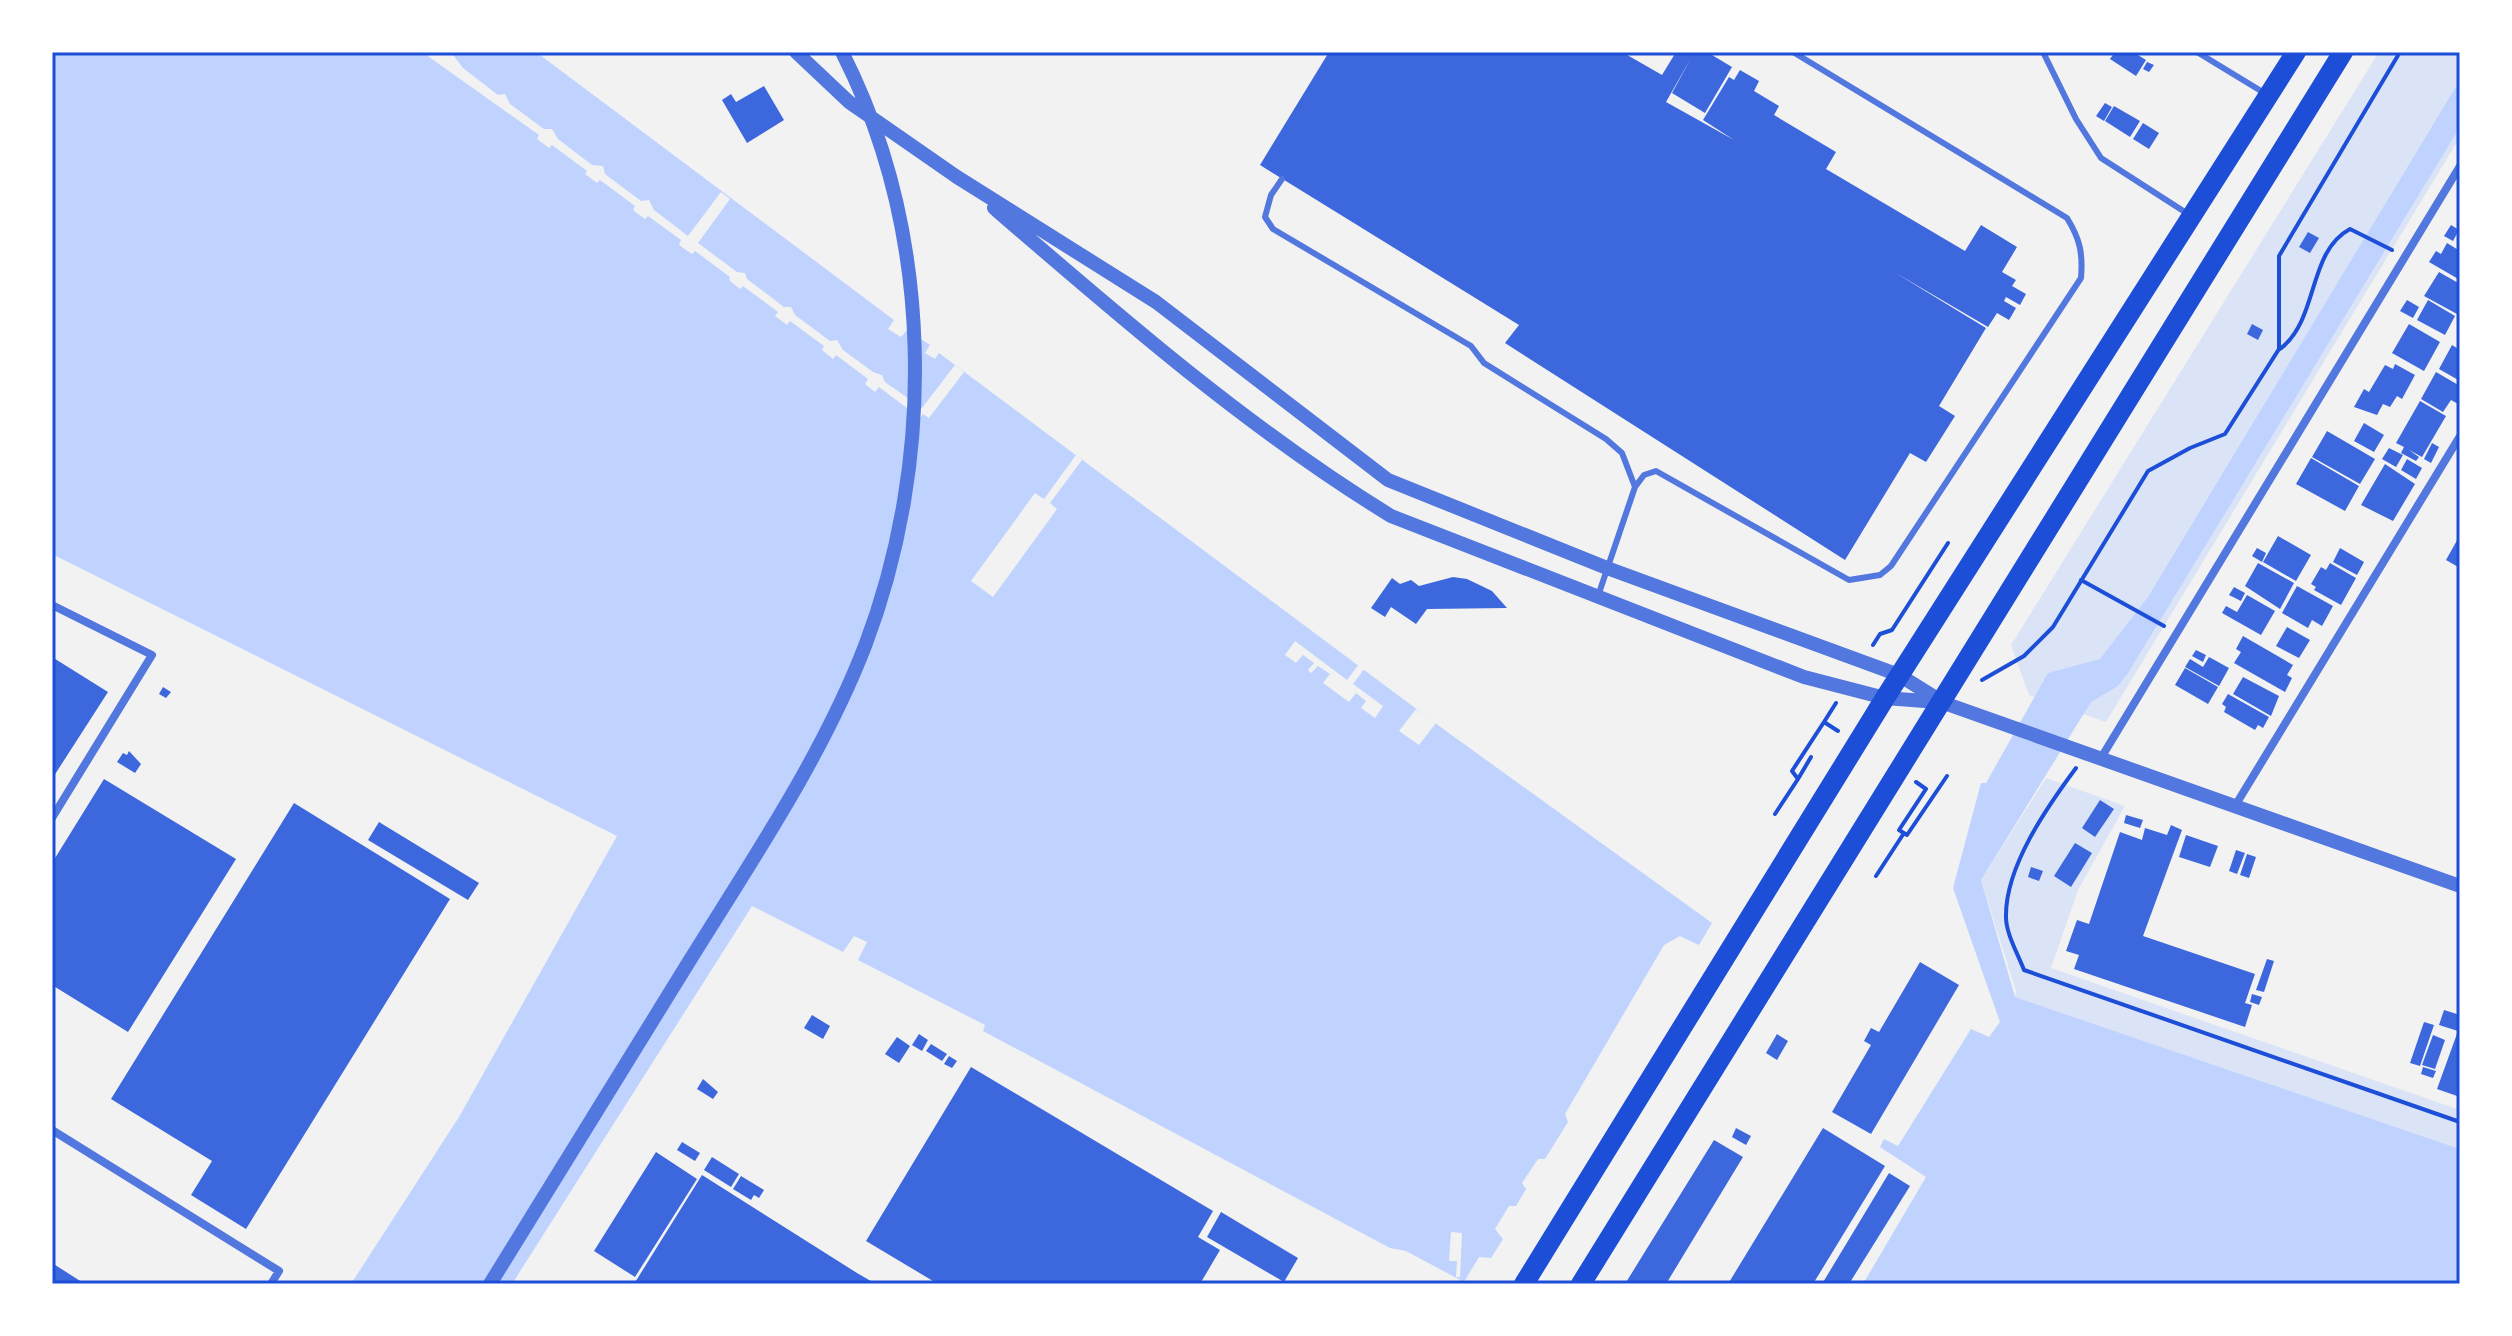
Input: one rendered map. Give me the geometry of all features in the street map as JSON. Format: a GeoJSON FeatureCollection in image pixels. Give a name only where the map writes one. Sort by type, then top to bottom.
{"type":"FeatureCollection","features":[{"type":"Feature","properties":{"kind":"main road"},"geometry":{"type":"LineString","coordinates":[[1524,1284],[1899,675],[2296,52]]}},
{"type":"Feature","properties":{"kind":"main road"},"geometry":{"type":"LineString","coordinates":[[1581,1284],[1944,703],[2343,52]]}},
{"type":"Feature","properties":{"kind":"street"},"geometry":{"type":"LineString","coordinates":[[796,52],[849,102],[957,177],[1156,302],[1388,480],[1607,568],[1899,675],[1944,703],[2460,886]]}},
{"type":"Feature","properties":{"kind":"street"},"geometry":{"type":"LineString","coordinates":[[490,1284],[785,803],[837,710],[886,586],[900,523],[912,441],[914,334],[901,229],[883,159],[842,52]]}},
{"type":"Feature","properties":{"kind":"street"},"geometry":{"type":"LineString","coordinates":[[2094,756],[2460,166]]}},
{"type":"Feature","properties":{"kind":"street"},"geometry":{"type":"LineString","coordinates":[[957,177],[1130,326],[1337,483],[1391,516],[1804,677],[1885,698],[1944,703]]}},
{"type":"Feature","properties":{"kind":"street"},"geometry":{"type":"LineString","coordinates":[[2235,806],[2460,436]]}},
{"type":"Feature","properties":{"kind":"street"},"geometry":{"type":"LineString","coordinates":[[52,605],[152,655],[52,818]]}},
{"type":"Feature","properties":{"kind":"street"},"geometry":{"type":"LineString","coordinates":[[52,1130],[279,1271],[271,1284]]}},
{"type":"Feature","properties":{"kind":"lane"},"geometry":{"type":"LineString","coordinates":[[1598,596],[1635,487],[1644,475],[1656,471],[1849,580],[1880,575],[1891,566],[2081,278],[2083,254],[2067,218],[1793,52]]}},
{"type":"Feature","properties":{"kind":"lane"},"geometry":{"type":"LineString","coordinates":[[2043,52],[2076,119],[2101,158],[2136,184],[2191,216]]}},
{"type":"Feature","properties":{"kind":"lane"},"geometry":{"type":"LineString","coordinates":[[2197,52],[2269,96]]}},
{"type":"Feature","properties":{"kind":"lane"},"geometry":{"type":"LineString","coordinates":[[1282,179],[1271,195],[1265,217],[1273,229],[1471,346],[1484,363],[1606,439],[1622,453],[1635,487]]}},
{"type":"Feature","properties":{"kind":"path"},"geometry":{"type":"LineString","coordinates":[[2279,349],[2279,256],[2400,52]]}},
{"type":"Feature","properties":{"kind":"path"},"geometry":{"type":"LineString","coordinates":[[1944,703],[2037,644],[2081,580],[2148,471],[2190,448],[2225,434],[2279,349],[2294,339],[2305,318],[2333,240],[2350,229],[2362,232],[2391,249]]}},
{"type":"Feature","properties":{"kind":"path"},"geometry":{"type":"LineString","coordinates":[[1892,630],[1948,543]]}},
{"type":"Feature","properties":{"kind":"path"},"geometry":{"type":"LineString","coordinates":[[2081,580],[2162,626]]}},
{"type":"Feature","properties":{"kind":"path"},"geometry":{"type":"LineString","coordinates":[[1798,779],[1792,771],[1824,722]]}},
{"type":"Feature","properties":{"kind":"path"},"geometry":{"type":"LineString","coordinates":[[2094,756],[2036,822],[2008,897],[2006,920],[2024,970],[2460,1122]]}},
{"type":"Feature","properties":{"kind":"path"},"geometry":{"type":"LineString","coordinates":[[1775,814],[1811,757]]}},
{"type":"Feature","properties":{"kind":"path"},"geometry":{"type":"LineString","coordinates":[[1926,789],[1899,830],[1907,835],[1947,776]]}},
{"type":"Feature","properties":{"kind":"path"},"geometry":{"type":"LineString","coordinates":[[1876,876],[1904,833]]}},
{"type":"Feature","properties":{"kind":"shaded area"},"geometry":{"type":"Polygon","coordinates":[[[2379,52],[2460,52],[2460,137],[2106,722],[2029,695],[2011,645],[2379,52]]]}},
{"type":"Feature","properties":{"kind":"shaded area"},"geometry":{"type":"Polygon","coordinates":[[[2046,778],[2125,806],[2078,890],[2051,968],[2460,1110],[2460,1149],[2015,997],[2016,991],[1981,880],[2046,778]]]}},
{"type":"Feature","properties":{"kind":"water"},"geometry":{"type":"Polygon","coordinates":[[[52,52],[536,52],[894,320],[888,329],[901,337],[907,330],[930,345],[925,353],[935,359],[939,353],[1446,731],[1712,923],[1699,945],[1680,936],[1664,945],[1565,1114],[1568,1122],[1545,1159],[1538,1159],[1522,1183],[1526,1189],[1516,1206],[1509,1206],[1495,1229],[1503,1239],[1491,1258],[1479,1257],[1464,1282],[1406,1251],[1390,1248],[983,1031],[985,1025],[858,960],[867,942],[854,936],[843,952],[752,906],[512,1284],[351,1284],[459,1117],[617,836],[52,554],[52,52]]]}},
{"type":"Feature","properties":{"kind":"water"},"geometry":{"type":"Polygon","coordinates":[[[2460,80],[2460,127],[2128,673],[2118,686],[2091,702],[1981,880],[2015,997],[2460,1149],[2460,1284],[1863,1284],[1926,1177],[1880,1147],[1884,1139],[1898,1146],[1971,1029],[1989,1037],[2000,1022],[1953,888],[1981,783],[1986,783],[2048,673],[2100,659],[2148,597],[2460,80]]]}},
{"type":"Feature","properties":{"kind":"pier"},"geometry":{"type":"Polygon","coordinates":[[[422,52],[451,52],[463,68],[498,95],[505,94],[510,104],[544,129],[552,129],[558,139],[592,165],[603,166],[605,174],[641,201],[649,200],[654,210],[688,236],[721,192],[730,199],[698,243],[737,272],[745,273],[747,279],[784,307],[791,307],[795,315],[830,341],[837,340],[843,350],[882,375],[885,382],[922,408],[955,365],[964,372],[929,418],[923,414],[920,418],[879,387],[875,392],[865,384],[868,379],[836,355],[833,359],[822,350],[824,346],[790,321],[787,325],[775,316],[778,312],[743,286],[740,289],[729,280],[730,277],[695,251],[692,254],[679,245],[681,240],[648,216],[645,219],[633,210],[635,206],[600,180],[597,183],[585,174],[587,171],[552,145],[549,148],[537,139],[539,135],[422,52]]]}},
{"type":"Feature","properties":{"kind":"pier"},"geometry":{"type":"Polygon","coordinates":[[[1076,455],[1082,460],[1050,503],[1057,509],[993,597],[971,581],[1035,493],[1044,499],[1076,455]]]}},
{"type":"Feature","properties":{"kind":"pier"},"geometry":{"type":"Polygon","coordinates":[[[1295,641],[1347,680],[1359,664],[1365,668],[1353,684],[1383,706],[1375,718],[1361,708],[1366,701],[1356,693],[1349,702],[1323,683],[1330,674],[1318,666],[1311,673],[1308,670],[1314,663],[1303,655],[1296,663],[1285,655],[1295,641]]]}},
{"type":"Feature","properties":{"kind":"pier"},"geometry":{"type":"Polygon","coordinates":[[[1416,709],[1436,723],[1419,745],[1399,731],[1416,709]]]}},
{"type":"Feature","properties":{"kind":"pier"},"geometry":{"type":"Polygon","coordinates":[[[1451,1232],[1462,1233],[1460,1277],[1456,1277],[1457,1261],[1449,1261],[1451,1232]]]}},
{"type":"Feature","properties":{"kind":"building"},"geometry":{"type":"Polygon","coordinates":[[[1329,52],[1622,52],[1662,75],[1676,52],[1707,52],[1732,67],[1705,113],[1672,93],[1691,58],[1666,102],[1734,140],[1703,120],[1729,77],[1734,80],[1740,70],[1759,81],[1754,91],[1779,106],[1774,115],[1836,152],[1826,169],[1965,251],[1981,225],[2017,247],[2002,272],[2016,280],[2012,286],[2026,294],[2020,305],[2006,297],[2004,301],[2016,308],[2009,320],[1997,313],[1988,327],[1894,272],[1986,328],[1939,406],[1955,416],[1926,462],[1910,453],[1845,560],[1505,343],[1519,325],[1260,165],[1329,52]]]}},
{"type":"Feature","properties":{"kind":"building"},"geometry":{"type":"Polygon","coordinates":[[[2115,52],[2133,52],[2146,60],[2136,76],[2110,59],[2115,52]]]}},
{"type":"Feature","properties":{"kind":"building"},"geometry":{"type":"Polygon","coordinates":[[[2147,62],[2154,65],[2149,72],[2143,69],[2147,62]]]}},
{"type":"Feature","properties":{"kind":"building"},"geometry":{"type":"Polygon","coordinates":[[[764,86],[784,120],[747,143],[722,100],[731,94],[736,102],[764,86]]]}},
{"type":"Feature","properties":{"kind":"building"},"geometry":{"type":"Polygon","coordinates":[[[2105,103],[2112,107],[2104,121],[2096,116],[2105,103]]]}},
{"type":"Feature","properties":{"kind":"building"},"geometry":{"type":"Polygon","coordinates":[[[2114,106],[2140,121],[2130,137],[2105,121],[2114,106]]]}},
{"type":"Feature","properties":{"kind":"building"},"geometry":{"type":"Polygon","coordinates":[[[2143,123],[2159,133],[2149,149],[2133,139],[2143,123]]]}},
{"type":"Feature","properties":{"kind":"building"},"geometry":{"type":"Polygon","coordinates":[[[2451,225],[2459,230],[2453,241],[2444,236],[2451,225]]]}},
{"type":"Feature","properties":{"kind":"building"},"geometry":{"type":"Polygon","coordinates":[[[2308,232],[2319,238],[2310,253],[2299,247],[2308,232]]]}},
{"type":"Feature","properties":{"kind":"building"},"geometry":{"type":"Polygon","coordinates":[[[2447,243],[2460,251],[2460,280],[2429,262],[2436,251],[2441,254],[2447,243]]]}},
{"type":"Feature","properties":{"kind":"building"},"geometry":{"type":"Polygon","coordinates":[[[2439,272],[2460,284],[2457,314],[2424,296],[2439,272]]]}},
{"type":"Feature","properties":{"kind":"building"},"geometry":{"type":"Polygon","coordinates":[[[2407,300],[2419,307],[2413,318],[2400,311],[2407,300]]]}},
{"type":"Feature","properties":{"kind":"building"},"geometry":{"type":"Polygon","coordinates":[[[2428,300],[2455,316],[2445,335],[2417,320],[2428,300]]]}},
{"type":"Feature","properties":{"kind":"building"},"geometry":{"type":"Polygon","coordinates":[[[2252,324],[2263,330],[2258,340],[2247,334],[2252,324]]]}},
{"type":"Feature","properties":{"kind":"building"},"geometry":{"type":"Polygon","coordinates":[[[2409,324],[2440,342],[2424,371],[2392,353],[2409,324]]]}},
{"type":"Feature","properties":{"kind":"building"},"geometry":{"type":"Polygon","coordinates":[[[2452,345],[2460,350],[2460,381],[2439,369],[2452,345]]]}},
{"type":"Feature","properties":{"kind":"building"},"geometry":{"type":"Polygon","coordinates":[[[2395,364],[2415,375],[2402,399],[2397,396],[2390,407],[2383,404],[2377,415],[2354,407],[2364,389],[2369,392],[2385,365],[2393,369],[2395,364]]]}},
{"type":"Feature","properties":{"kind":"building"},"geometry":{"type":"Polygon","coordinates":[[[2436,372],[2460,386],[2460,405],[2451,400],[2443,412],[2421,399],[2436,372]]]}},
{"type":"Feature","properties":{"kind":"building"},"geometry":{"type":"Polygon","coordinates":[[[2420,401],[2446,416],[2422,457],[2409,450],[2419,457],[2416,461],[2401,453],[2404,447],[2396,443],[2420,401]]]}},
{"type":"Feature","properties":{"kind":"building"},"geometry":{"type":"Polygon","coordinates":[[[2364,423],[2384,435],[2374,452],[2354,441],[2364,423]]]}},
{"type":"Feature","properties":{"kind":"building"},"geometry":{"type":"Polygon","coordinates":[[[2327,431],[2375,459],[2360,484],[2312,457],[2327,431]]]}},
{"type":"Feature","properties":{"kind":"building"},"geometry":{"type":"Polygon","coordinates":[[[2432,443],[2439,447],[2431,463],[2424,459],[2432,443]]]}},
{"type":"Feature","properties":{"kind":"building"},"geometry":{"type":"Polygon","coordinates":[[[2389,448],[2403,455],[2396,467],[2382,459],[2389,448]]]}},
{"type":"Feature","properties":{"kind":"building"},"geometry":{"type":"Polygon","coordinates":[[[2311,458],[2359,486],[2345,511],[2296,484],[2311,458]]]}},
{"type":"Feature","properties":{"kind":"building"},"geometry":{"type":"Polygon","coordinates":[[[2407,459],[2422,468],[2416,479],[2401,470],[2407,459]]]}},
{"type":"Feature","properties":{"kind":"building"},"geometry":{"type":"Polygon","coordinates":[[[2385,464],[2415,484],[2393,521],[2361,505],[2385,464]]]}},
{"type":"Feature","properties":{"kind":"building"},"geometry":{"type":"Polygon","coordinates":[[[2460,535],[2460,568],[2446,560],[2460,535]]]}},
{"type":"Feature","properties":{"kind":"building"},"geometry":{"type":"Polygon","coordinates":[[[2278,536],[2311,555],[2296,581],[2263,562],[2278,536]]]}},
{"type":"Feature","properties":{"kind":"building"},"geometry":{"type":"Polygon","coordinates":[[[2257,548],[2266,553],[2262,562],[2252,556],[2257,548]]]}},
{"type":"Feature","properties":{"kind":"building"},"geometry":{"type":"Polygon","coordinates":[[[2340,548],[2364,562],[2357,575],[2333,562],[2340,548]]]}},
{"type":"Feature","properties":{"kind":"building"},"geometry":{"type":"Polygon","coordinates":[[[2258,563],[2294,583],[2280,609],[2245,586],[2258,563]]]}},
{"type":"Feature","properties":{"kind":"building"},"geometry":{"type":"Polygon","coordinates":[[[2330,563],[2356,578],[2341,605],[2314,590],[2316,587],[2311,584],[2321,567],[2326,570],[2330,563]]]}},
{"type":"Feature","properties":{"kind":"building"},"geometry":{"type":"Polygon","coordinates":[[[1453,577],[1467,579],[1492,591],[1507,608],[1427,609],[1416,624],[1391,607],[1385,617],[1371,608],[1392,578],[1400,584],[1411,580],[1419,586],[1453,577]]]}},
{"type":"Feature","properties":{"kind":"building"},"geometry":{"type":"Polygon","coordinates":[[[2297,586],[2333,606],[2322,626],[2312,620],[2308,628],[2282,613],[2297,586]]]}},
{"type":"Feature","properties":{"kind":"building"},"geometry":{"type":"Polygon","coordinates":[[[2234,587],[2245,593],[2241,601],[2229,595],[2234,587]]]}},
{"type":"Feature","properties":{"kind":"building"},"geometry":{"type":"Polygon","coordinates":[[[2247,595],[2275,611],[2261,635],[2222,613],[2226,606],[2237,612],[2247,595]]]}},
{"type":"Feature","properties":{"kind":"building"},"geometry":{"type":"Polygon","coordinates":[[[2287,627],[2310,640],[2299,658],[2276,646],[2287,627]]]}},
{"type":"Feature","properties":{"kind":"building"},"geometry":{"type":"Polygon","coordinates":[[[2243,636],[2293,665],[2287,675],[2292,678],[2285,692],[2234,663],[2241,652],[2236,649],[2243,636]]]}},
{"type":"Feature","properties":{"kind":"building"},"geometry":{"type":"Polygon","coordinates":[[[2196,650],[2206,655],[2203,662],[2192,656],[2196,650]]]}},
{"type":"Feature","properties":{"kind":"building"},"geometry":{"type":"Polygon","coordinates":[[[52,657],[108,692],[52,779],[52,657]]]}},
{"type":"Feature","properties":{"kind":"building"},"geometry":{"type":"Polygon","coordinates":[[[2209,657],[2229,668],[2219,686],[2185,667],[2190,659],[2203,667],[2209,657]]]}},
{"type":"Feature","properties":{"kind":"building"},"geometry":{"type":"Polygon","coordinates":[[[2185,668],[2218,687],[2208,704],[2175,685],[2185,668]]]}},
{"type":"Feature","properties":{"kind":"building"},"geometry":{"type":"Polygon","coordinates":[[[2243,677],[2279,696],[2271,716],[2233,694],[2243,677]]]}},
{"type":"Feature","properties":{"kind":"building"},"geometry":{"type":"Polygon","coordinates":[[[163,687],[171,692],[166,698],[159,694],[163,687]]]}},
{"type":"Feature","properties":{"kind":"building"},"geometry":{"type":"Polygon","coordinates":[[[2228,694],[2269,717],[2263,728],[2258,725],[2255,730],[2224,712],[2226,707],[2222,704],[2228,694]]]}},
{"type":"Feature","properties":{"kind":"building"},"geometry":{"type":"Polygon","coordinates":[[[129,751],[141,764],[135,773],[117,762],[123,753],[127,755],[129,751]]]}},
{"type":"Feature","properties":{"kind":"building"},"geometry":{"type":"Polygon","coordinates":[[[104,779],[236,859],[128,1032],[52,985],[52,863],[104,779]]]}},
{"type":"Feature","properties":{"kind":"building"},"geometry":{"type":"Polygon","coordinates":[[[2100,800],[2114,809],[2095,837],[2082,828],[2100,800]]]}},
{"type":"Feature","properties":{"kind":"building"},"geometry":{"type":"Polygon","coordinates":[[[294,803],[450,899],[246,1229],[191,1195],[212,1161],[111,1099],[294,803]]]}},
{"type":"Feature","properties":{"kind":"building"},"geometry":{"type":"Polygon","coordinates":[[[2126,815],[2143,820],[2140,828],[2124,823],[2126,815]]]}},
{"type":"Feature","properties":{"kind":"building"},"geometry":{"type":"Polygon","coordinates":[[[379,822],[479,883],[468,900],[368,840],[379,822]]]}},
{"type":"Feature","properties":{"kind":"building"},"geometry":{"type":"Polygon","coordinates":[[[2171,825],[2182,830],[2143,936],[2255,974],[2245,1003],[2252,1005],[2245,1027],[2074,969],[2079,955],[2066,951],[2077,920],[2089,924],[2120,832],[2142,840],[2145,828],[2167,835],[2171,825]]]}},
{"type":"Feature","properties":{"kind":"building"},"geometry":{"type":"Polygon","coordinates":[[[2186,835],[2218,846],[2210,867],[2179,857],[2186,835]]]}},
{"type":"Feature","properties":{"kind":"building"},"geometry":{"type":"Polygon","coordinates":[[[2075,843],[2092,853],[2071,887],[2054,876],[2075,843]]]}},
{"type":"Feature","properties":{"kind":"building"},"geometry":{"type":"Polygon","coordinates":[[[2236,850],[2245,853],[2237,874],[2229,871],[2236,850]]]}},
{"type":"Feature","properties":{"kind":"building"},"geometry":{"type":"Polygon","coordinates":[[[2247,854],[2256,857],[2249,878],[2240,875],[2247,854]]]}},
{"type":"Feature","properties":{"kind":"building"},"geometry":{"type":"Polygon","coordinates":[[[2031,867],[2043,871],[2039,881],[2028,877],[2031,867]]]}},
{"type":"Feature","properties":{"kind":"building"},"geometry":{"type":"Polygon","coordinates":[[[2267,959],[2274,961],[2264,992],[2256,990],[2267,959]]]}},
{"type":"Feature","properties":{"kind":"building"},"geometry":{"type":"Polygon","coordinates":[[[1920,962],[1959,985],[1871,1134],[1832,1112],[1871,1045],[1864,1041],[1871,1028],[1879,1032],[1920,962]]]}},
{"type":"Feature","properties":{"kind":"building"},"geometry":{"type":"Polygon","coordinates":[[[2252,994],[2262,997],[2259,1005],[2250,1002],[2252,994]]]}},
{"type":"Feature","properties":{"kind":"building"},"geometry":{"type":"Polygon","coordinates":[[[2444,1010],[2460,1015],[2460,1097],[2437,1089],[2458,1031],[2439,1025],[2444,1010]]]}},
{"type":"Feature","properties":{"kind":"building"},"geometry":{"type":"Polygon","coordinates":[[[812,1015],[830,1026],[823,1039],[804,1028],[812,1015]]]}},
{"type":"Feature","properties":{"kind":"building"},"geometry":{"type":"Polygon","coordinates":[[[2424,1022],[2434,1025],[2420,1066],[2410,1063],[2424,1022]]]}},
{"type":"Feature","properties":{"kind":"building"},"geometry":{"type":"Polygon","coordinates":[[[919,1034],[928,1040],[922,1051],[912,1045],[919,1034]]]}},
{"type":"Feature","properties":{"kind":"building"},"geometry":{"type":"Polygon","coordinates":[[[1777,1034],[1788,1041],[1777,1060],[1766,1053],[1777,1034]]]}},
{"type":"Feature","properties":{"kind":"building"},"geometry":{"type":"Polygon","coordinates":[[[2433,1035],[2445,1040],[2435,1069],[2422,1065],[2433,1035]]]}},
{"type":"Feature","properties":{"kind":"building"},"geometry":{"type":"Polygon","coordinates":[[[897,1037],[910,1046],[899,1063],[885,1054],[897,1037]]]}},
{"type":"Feature","properties":{"kind":"building"},"geometry":{"type":"Polygon","coordinates":[[[931,1044],[947,1054],[942,1061],[926,1051],[931,1044]]]}},
{"type":"Feature","properties":{"kind":"building"},"geometry":{"type":"Polygon","coordinates":[[[949,1056],[957,1061],[952,1068],[944,1064],[949,1056]]]}},
{"type":"Feature","properties":{"kind":"building"},"geometry":{"type":"Polygon","coordinates":[[[971,1067],[1213,1211],[1198,1237],[1220,1250],[1200,1284],[938,1284],[866,1241],[971,1067]]]}},
{"type":"Feature","properties":{"kind":"building"},"geometry":{"type":"Polygon","coordinates":[[[2423,1067],[2436,1071],[2433,1078],[2421,1074],[2423,1067]]]}},
{"type":"Feature","properties":{"kind":"building"},"geometry":{"type":"Polygon","coordinates":[[[703,1079],[718,1092],[713,1099],[697,1089],[703,1079]]]}},
{"type":"Feature","properties":{"kind":"building"},"geometry":{"type":"Polygon","coordinates":[[[1736,1128],[1751,1136],[1746,1145],[1732,1137],[1736,1128]]]}},
{"type":"Feature","properties":{"kind":"building"},"geometry":{"type":"Polygon","coordinates":[[[1823,1128],[1885,1166],[1813,1284],[1728,1284],[1823,1128]]]}},
{"type":"Feature","properties":{"kind":"building"},"geometry":{"type":"Polygon","coordinates":[[[1714,1140],[1743,1157],[1666,1284],[1625,1284],[1714,1140]]]}},
{"type":"Feature","properties":{"kind":"building"},"geometry":{"type":"Polygon","coordinates":[[[682,1142],[700,1153],[695,1161],[677,1150],[682,1142]]]}},
{"type":"Feature","properties":{"kind":"building"},"geometry":{"type":"Polygon","coordinates":[[[656,1152],[697,1179],[635,1277],[594,1251],[656,1152]]]}},
{"type":"Feature","properties":{"kind":"building"},"geometry":{"type":"Polygon","coordinates":[[[712,1157],[739,1174],[731,1187],[704,1170],[712,1157]]]}},
{"type":"Feature","properties":{"kind":"building"},"geometry":{"type":"Polygon","coordinates":[[[1889,1173],[1910,1186],[1849,1284],[1822,1284],[1889,1173]]]}},
{"type":"Feature","properties":{"kind":"building"},"geometry":{"type":"Polygon","coordinates":[[[702,1175],[857,1273],[876,1284],[634,1284],[702,1175]]]}},
{"type":"Feature","properties":{"kind":"building"},"geometry":{"type":"Polygon","coordinates":[[[741,1176],[764,1190],[759,1198],[754,1195],[751,1200],[733,1189],[741,1176]]]}},
{"type":"Feature","properties":{"kind":"building"},"geometry":{"type":"Polygon","coordinates":[[[1221,1212],[1298,1258],[1284,1282],[1207,1237],[1221,1212]]]}},
{"type":"Feature","properties":{"kind":"building"},"geometry":{"type":"Polygon","coordinates":[[[52,1263],[85,1284],[52,1284],[52,1263]]]}}]}
